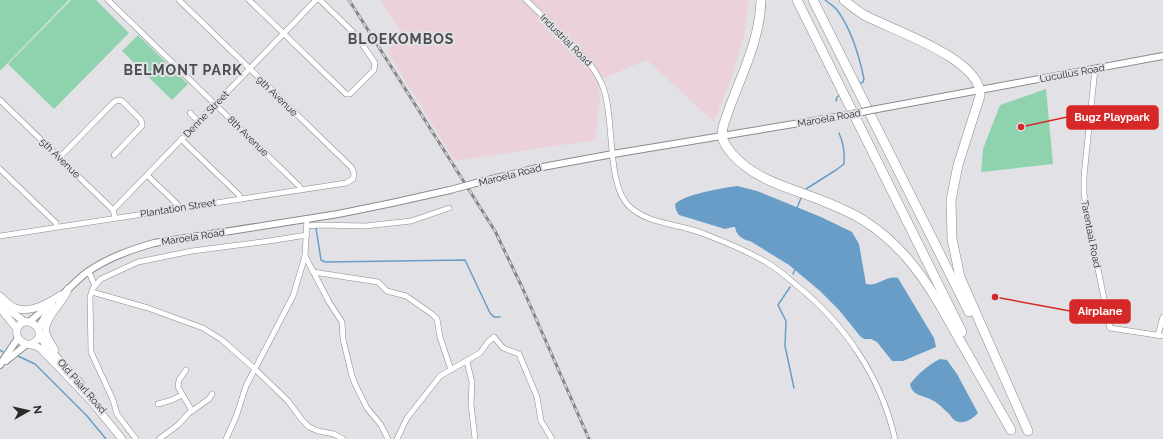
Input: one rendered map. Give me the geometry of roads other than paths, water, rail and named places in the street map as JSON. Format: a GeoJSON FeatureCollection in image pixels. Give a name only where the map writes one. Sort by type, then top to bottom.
{"type":"FeatureCollection","features":[{"type":"Feature","properties":{"kind":"highway"},"geometry":{"type":"LineString","coordinates":[[761,0],[758,27],[752,50],[725,120],[722,136],[725,144],[736,158],[756,174],[852,214],[878,230],[902,251],[933,293],[1016,439]]}},
{"type":"Feature","properties":{"kind":"highway"},"geometry":{"type":"LineString","coordinates":[[797,0],[1011,430]]}},
{"type":"Feature","properties":{"kind":"highway"},"geometry":{"type":"LineString","coordinates":[[813,0],[1030,435]]}},
{"type":"Feature","properties":{"kind":"highway"},"geometry":{"type":"LineString","coordinates":[[844,0],[863,14],[952,58],[972,74],[981,90],[960,158],[951,200],[952,239],[960,277],[1030,435]]}},
{"type":"Feature","properties":{"kind":"main road"},"geometry":{"type":"LineString","coordinates":[[60,361],[48,338],[46,329],[47,322],[66,295],[68,289]]}},
{"type":"Feature","properties":{"kind":"main road"},"geometry":{"type":"LineString","coordinates":[[0,296],[14,308],[28,310],[58,297]]}},
{"type":"Feature","properties":{"kind":"main road"},"geometry":{"type":"LineString","coordinates":[[0,303],[27,322],[36,325],[39,331],[37,340],[29,344],[20,341],[18,338],[18,329],[22,324],[27,322]]}},
{"type":"Feature","properties":{"kind":"main road"},"geometry":{"type":"LineString","coordinates":[[0,308],[18,329]]}},
{"type":"Feature","properties":{"kind":"main road","name":"Old Paarl Road"},"geometry":{"type":"LineString","coordinates":[[39,331],[45,344],[127,439]]}},
{"type":"Feature","properties":{"kind":"main road","name":"Old Paarl Road"},"geometry":{"type":"LineString","coordinates":[[29,344],[36,345],[46,354],[91,401],[122,439]]}},
{"type":"Feature","properties":{"kind":"street","name":"8th Avenue"},"geometry":{"type":"LineString","coordinates":[[108,0],[299,186],[301,190]]}},
{"type":"Feature","properties":{"kind":"street","name":"9th Avenue"},"geometry":{"type":"LineString","coordinates":[[179,0],[352,168],[354,177]]}},
{"type":"Feature","properties":{"kind":"street"},"geometry":{"type":"LineString","coordinates":[[249,0],[346,94],[349,94],[374,70],[376,66],[375,61],[356,35],[320,0]]}},
{"type":"Feature","properties":{"kind":"street","name":"Denne Street"},"geometry":{"type":"LineString","coordinates":[[113,210],[316,0]]}},
{"type":"Feature","properties":{"kind":"street","name":"Industrial Road"},"geometry":{"type":"LineString","coordinates":[[526,0],[589,61],[598,75],[604,88],[606,98],[619,189],[628,205],[637,213],[656,221],[690,229],[714,238],[766,262],[802,289],[823,308],[848,338],[869,370],[886,406],[895,439]]}},
{"type":"Feature","properties":{"kind":"street","name":"Lucullus Road"},"geometry":{"type":"LineString","coordinates":[[981,90],[1163,56]]}},
{"type":"Feature","properties":{"kind":"street","name":"Tarentaal Road"},"geometry":{"type":"LineString","coordinates":[[1095,69],[1087,143],[1084,193],[1086,210],[1110,328],[1160,335]]}},
{"type":"Feature","properties":{"kind":"street","name":"Maroela Road"},"geometry":{"type":"LineString","coordinates":[[27,322],[102,263],[122,253],[154,243],[392,204],[537,168],[842,116],[981,90]]}},
{"type":"Feature","properties":{"kind":"street","name":"5th Avenue"},"geometry":{"type":"LineString","coordinates":[[0,100],[113,210]]}},
{"type":"Feature","properties":{"kind":"street"},"geometry":{"type":"LineString","coordinates":[[59,158],[114,102],[118,100],[122,101],[141,120],[142,126],[114,155]]}},
{"type":"Feature","properties":{"kind":"street"},"geometry":{"type":"LineString","coordinates":[[190,113],[199,122]]}},
{"type":"Feature","properties":{"kind":"street"},"geometry":{"type":"LineString","coordinates":[[181,139],[239,195],[240,199]]}},
{"type":"Feature","properties":{"kind":"street"},"geometry":{"type":"LineString","coordinates":[[0,169],[56,224],[57,227]]}},
{"type":"Feature","properties":{"kind":"street"},"geometry":{"type":"LineString","coordinates":[[147,175],[178,205],[179,208]]}},
{"type":"Feature","properties":{"kind":"street","name":"Plantation Street"},"geometry":{"type":"LineString","coordinates":[[0,236],[301,190],[348,182],[354,177]]}},
{"type":"Feature","properties":{"kind":"street"},"geometry":{"type":"LineString","coordinates":[[307,226],[365,226],[411,221],[448,208]]}},
{"type":"Feature","properties":{"kind":"street"},"geometry":{"type":"LineString","coordinates":[[113,210],[115,218]]}},
{"type":"Feature","properties":{"kind":"street"},"geometry":{"type":"LineString","coordinates":[[226,439],[236,417],[246,386],[290,303],[305,256],[307,219]]}},
{"type":"Feature","properties":{"kind":"street"},"geometry":{"type":"LineString","coordinates":[[136,439],[117,414],[91,352],[89,306],[90,297],[95,286],[101,279],[138,262],[192,251],[269,242],[306,235]]}},
{"type":"Feature","properties":{"kind":"street"},"geometry":{"type":"LineString","coordinates":[[305,256],[342,322],[343,340],[355,384],[368,408],[381,425],[388,439]]}},
{"type":"Feature","properties":{"kind":"street"},"geometry":{"type":"LineString","coordinates":[[89,272],[95,286]]}},
{"type":"Feature","properties":{"kind":"street"},"geometry":{"type":"LineString","coordinates":[[313,272],[378,282],[387,291],[406,296],[432,314],[437,319],[440,337],[451,370]]}},
{"type":"Feature","properties":{"kind":"street"},"geometry":{"type":"LineString","coordinates":[[92,292],[148,308],[203,328],[222,340],[255,369],[288,401],[302,420],[323,435],[334,434],[343,439]]}},
{"type":"Feature","properties":{"kind":"street","name":"Maroela Road"},"geometry":{"type":"LineString","coordinates":[[39,331],[41,323],[58,297]]}},
{"type":"Feature","properties":{"kind":"street"},"geometry":{"type":"LineString","coordinates":[[1160,335],[1163,316]]}},
{"type":"Feature","properties":{"kind":"street"},"geometry":{"type":"LineString","coordinates":[[397,439],[407,418],[437,380],[480,353],[488,342],[494,337],[503,348],[519,354],[537,397],[541,421],[552,439]]}},
{"type":"Feature","properties":{"kind":"street"},"geometry":{"type":"LineString","coordinates":[[0,365],[18,338]]}},
{"type":"Feature","properties":{"kind":"street"},"geometry":{"type":"LineString","coordinates":[[0,365],[29,344]]}},
{"type":"Feature","properties":{"kind":"street"},"geometry":{"type":"LineString","coordinates":[[467,362],[472,382],[471,404],[475,439]]}},
{"type":"Feature","properties":{"kind":"street"},"geometry":{"type":"LineString","coordinates":[[186,370],[178,384],[178,387],[192,411]]}},
{"type":"Feature","properties":{"kind":"street"},"geometry":{"type":"LineString","coordinates":[[159,439],[178,425],[192,411],[209,399],[212,394]]}},
{"type":"Feature","properties":{"kind":"street"},"geometry":{"type":"LineString","coordinates":[[158,404],[182,395]]}},
{"type":"Feature","properties":{"kind":"water"},"geometry":{"type":"Polygon","coordinates":[[[737,186],[757,191],[821,217],[852,232],[859,244],[866,284],[874,284],[890,278],[898,278],[934,338],[936,347],[903,361],[892,361],[877,342],[871,339],[864,339],[860,336],[839,310],[820,291],[789,265],[750,241],[740,237],[735,227],[725,229],[679,215],[676,210],[675,204],[687,197],[704,192],[737,186]]]}},
{"type":"Feature","properties":{"kind":"water"},"geometry":{"type":"Polygon","coordinates":[[[940,359],[947,360],[957,374],[978,413],[968,421],[959,422],[955,420],[936,403],[929,398],[918,395],[911,388],[910,384],[917,376],[940,359]]]}},
{"type":"Feature","properties":{"kind":"waterway"},"geometry":{"type":"LineString","coordinates":[[825,0],[837,10],[851,34],[864,79],[861,83]]}},
{"type":"Feature","properties":{"kind":"waterway"},"geometry":{"type":"LineString","coordinates":[[836,101],[837,97],[840,95]]}},
{"type":"Feature","properties":{"kind":"waterway"},"geometry":{"type":"LineString","coordinates":[[806,189],[844,164],[844,148],[839,133]]}},
{"type":"Feature","properties":{"kind":"waterway"},"geometry":{"type":"LineString","coordinates":[[797,208],[801,198]]}},
{"type":"Feature","properties":{"kind":"waterway"},"geometry":{"type":"LineString","coordinates":[[316,228],[321,260],[325,262],[465,260],[490,313],[494,317],[500,317]]}},
{"type":"Feature","properties":{"kind":"waterway"},"geometry":{"type":"LineString","coordinates":[[793,274],[795,269]]}},
{"type":"Feature","properties":{"kind":"waterway"},"geometry":{"type":"LineString","coordinates":[[790,287],[778,305],[786,321],[785,346],[794,388]]}},
{"type":"Feature","properties":{"kind":"waterway"},"geometry":{"type":"LineString","coordinates":[[18,356],[35,364],[87,416],[106,439]]}},
{"type":"Feature","properties":{"kind":"railway"},"geometry":{"type":"LineString","coordinates":[[349,0],[495,231],[522,287],[589,439]]}},
{"type":"Feature","properties":{"kind":"place","name":"Bugz Playpark"},"geometry":{"type":"Point","coordinates":[1021,127]}},
{"type":"Feature","properties":{"kind":"place","name":"Airplane"},"geometry":{"type":"Point","coordinates":[995,297]}},
{"type":"Feature","properties":{"kind":"district","name":"BLOEKOMBOS"},"geometry":{"type":"Point","coordinates":[401,39]}},
{"type":"Feature","properties":{"kind":"district","name":"BELMONT PARK"},"geometry":{"type":"Point","coordinates":[183,70]}}]}
